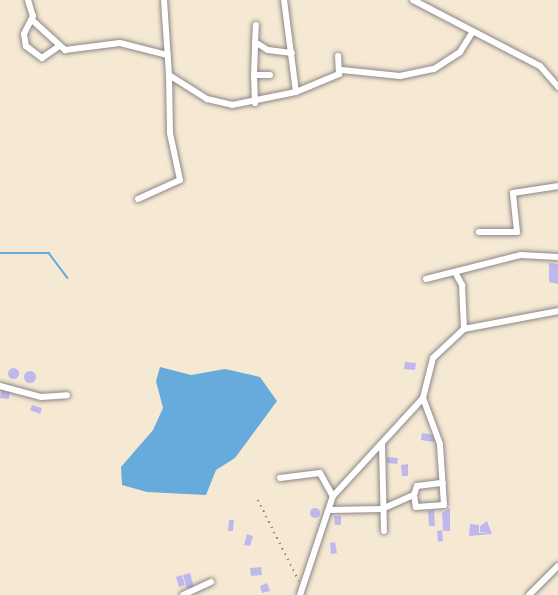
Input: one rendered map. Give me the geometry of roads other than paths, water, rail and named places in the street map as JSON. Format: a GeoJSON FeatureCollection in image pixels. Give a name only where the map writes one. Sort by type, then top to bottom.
{"type":"FeatureCollection","features":[{"type":"Feature","properties":{"kind":"street"},"geometry":{"type":"LineString","coordinates":[[28,0],[32,20],[59,46],[76,52],[100,43],[129,44],[168,55]]}},
{"type":"Feature","properties":{"kind":"street"},"geometry":{"type":"LineString","coordinates":[[138,199],[180,180],[170,133],[170,75],[164,0]]}},
{"type":"Feature","properties":{"kind":"street"},"geometry":{"type":"LineString","coordinates":[[284,0],[296,92]]}},
{"type":"Feature","properties":{"kind":"street"},"geometry":{"type":"LineString","coordinates":[[413,0],[472,33],[540,66],[558,87]]}},
{"type":"Feature","properties":{"kind":"street"},"geometry":{"type":"LineString","coordinates":[[32,20],[24,34],[29,51],[45,58],[59,46]]}},
{"type":"Feature","properties":{"kind":"street"},"geometry":{"type":"LineString","coordinates":[[255,103],[256,25]]}},
{"type":"Feature","properties":{"kind":"street"},"geometry":{"type":"LineString","coordinates":[[170,75],[213,102],[255,103],[315,88],[342,70],[400,76],[434,69],[460,52],[472,33]]}},
{"type":"Feature","properties":{"kind":"street"},"geometry":{"type":"LineString","coordinates":[[255,42],[268,50],[292,53]]}},
{"type":"Feature","properties":{"kind":"street"},"geometry":{"type":"LineString","coordinates":[[338,56],[342,70]]}},
{"type":"Feature","properties":{"kind":"street"},"geometry":{"type":"LineString","coordinates":[[255,75],[270,75]]}},
{"type":"Feature","properties":{"kind":"street"},"geometry":{"type":"LineString","coordinates":[[479,232],[517,232],[513,194],[558,186]]}},
{"type":"Feature","properties":{"kind":"street"},"geometry":{"type":"LineString","coordinates":[[426,279],[456,274],[520,255],[558,257]]}},
{"type":"Feature","properties":{"kind":"street"},"geometry":{"type":"LineString","coordinates":[[456,274],[462,285],[464,329]]}},
{"type":"Feature","properties":{"kind":"street"},"geometry":{"type":"LineString","coordinates":[[300,595],[333,496],[423,398],[431,362],[464,329],[558,311]]}},
{"type":"Feature","properties":{"kind":"street"},"geometry":{"type":"LineString","coordinates":[[0,386],[40,397],[67,395]]}},
{"type":"Feature","properties":{"kind":"street"},"geometry":{"type":"LineString","coordinates":[[423,398],[434,417],[443,483],[443,507],[414,506],[416,486],[443,483]]}},
{"type":"Feature","properties":{"kind":"street"},"geometry":{"type":"LineString","coordinates":[[382,443],[384,531]]}},
{"type":"Feature","properties":{"kind":"street"},"geometry":{"type":"LineString","coordinates":[[280,478],[320,473],[333,496]]}},
{"type":"Feature","properties":{"kind":"street"},"geometry":{"type":"LineString","coordinates":[[329,510],[382,509],[414,495]]}},
{"type":"Feature","properties":{"kind":"street"},"geometry":{"type":"LineString","coordinates":[[529,595],[558,566]]}},
{"type":"Feature","properties":{"kind":"street"},"geometry":{"type":"LineString","coordinates":[[183,595],[212,582]]}},
{"type":"Feature","properties":{"kind":"water"},"geometry":{"type":"Polygon","coordinates":[[[160,367],[191,375],[225,369],[260,377],[277,401],[235,458],[216,470],[206,495],[147,492],[122,485],[121,467],[153,430],[163,408],[156,381],[160,367]]]}},
{"type":"Feature","properties":{"kind":"waterway"},"geometry":{"type":"LineString","coordinates":[[0,253],[49,253],[68,278]]}}]}
